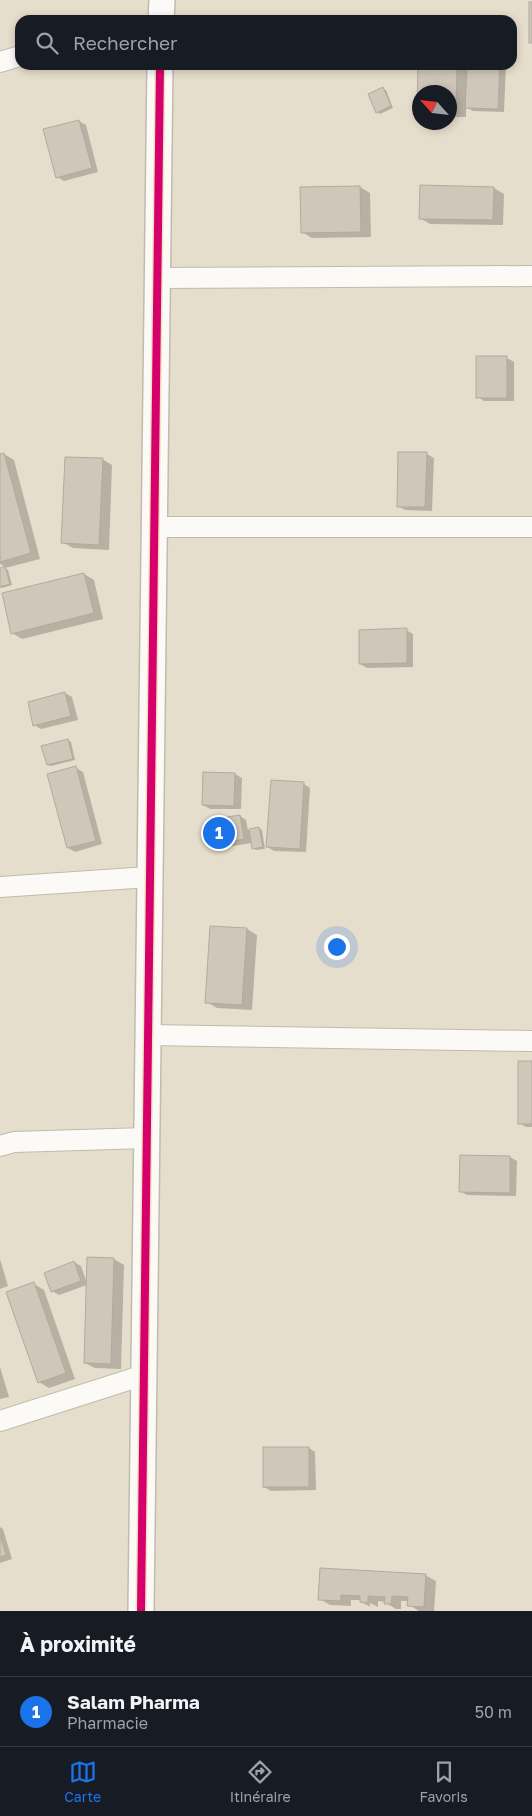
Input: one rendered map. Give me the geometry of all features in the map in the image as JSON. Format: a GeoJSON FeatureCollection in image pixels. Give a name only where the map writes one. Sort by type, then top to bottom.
{"type":"FeatureCollection","features":[{"type":"Feature","properties":{"kind":"street"},"geometry":{"type":"LineString","coordinates":[[0,62],[15,58]]}},
{"type":"Feature","properties":{"kind":"street"},"geometry":{"type":"LineString","coordinates":[[141,1611],[160,70]]}},
{"type":"Feature","properties":{"kind":"street"},"geometry":{"type":"LineString","coordinates":[[157,278],[532,276]]}},
{"type":"Feature","properties":{"kind":"street"},"geometry":{"type":"LineString","coordinates":[[153,527],[532,528]]}},
{"type":"Feature","properties":{"kind":"street"},"geometry":{"type":"LineString","coordinates":[[0,887],[149,877]]}},
{"type":"Feature","properties":{"kind":"street"},"geometry":{"type":"LineString","coordinates":[[148,1035],[532,1042]]}},
{"type":"Feature","properties":{"kind":"street"},"geometry":{"type":"LineString","coordinates":[[0,1146],[14,1142],[146,1138]]}},
{"type":"Feature","properties":{"kind":"street"},"geometry":{"type":"LineString","coordinates":[[0,1421],[144,1375]]}},
{"type":"Feature","properties":{"kind":"building"},"geometry":{"type":"Polygon","coordinates":[[[529,2],[532,2],[532,43],[529,43],[529,2]]]}},
{"type":"Feature","properties":{"kind":"building"},"geometry":{"type":"Polygon","coordinates":[[[418,70],[457,70],[457,85],[418,85],[418,70]]]}},
{"type":"Feature","properties":{"kind":"building"},"geometry":{"type":"Polygon","coordinates":[[[467,70],[500,70],[498,109],[465,108],[467,70]]]}},
{"type":"Feature","properties":{"kind":"building"},"geometry":{"type":"Polygon","coordinates":[[[383,87],[391,106],[376,113],[368,94],[383,87]]]}},
{"type":"Feature","properties":{"kind":"building"},"geometry":{"type":"Polygon","coordinates":[[[79,120],[92,168],[56,178],[43,129],[79,120]]]}},
{"type":"Feature","properties":{"kind":"building"},"geometry":{"type":"Polygon","coordinates":[[[420,185],[494,187],[493,220],[419,219],[420,185]]]}},
{"type":"Feature","properties":{"kind":"building"},"geometry":{"type":"Polygon","coordinates":[[[360,186],[361,232],[301,233],[300,187],[360,186]]]}},
{"type":"Feature","properties":{"kind":"building"},"geometry":{"type":"Polygon","coordinates":[[[476,356],[507,356],[507,398],[476,398],[476,356]]]}},
{"type":"Feature","properties":{"kind":"building"},"geometry":{"type":"Polygon","coordinates":[[[398,452],[427,452],[425,507],[397,507],[398,452]]]}},
{"type":"Feature","properties":{"kind":"building"},"geometry":{"type":"Polygon","coordinates":[[[4,453],[31,553],[0,562],[0,454],[4,453]]]}},
{"type":"Feature","properties":{"kind":"building"},"geometry":{"type":"Polygon","coordinates":[[[65,457],[103,458],[99,545],[61,543],[65,457]]]}},
{"type":"Feature","properties":{"kind":"building"},"geometry":{"type":"Polygon","coordinates":[[[5,566],[10,584],[0,587],[0,568],[5,566]]]}},
{"type":"Feature","properties":{"kind":"building"},"geometry":{"type":"Polygon","coordinates":[[[84,573],[94,613],[11,634],[2,593],[84,573]]]}},
{"type":"Feature","properties":{"kind":"building"},"geometry":{"type":"Polygon","coordinates":[[[407,628],[407,663],[359,664],[359,630],[407,628]]]}},
{"type":"Feature","properties":{"kind":"building"},"geometry":{"type":"Polygon","coordinates":[[[65,692],[71,716],[33,726],[28,702],[65,692]]]}},
{"type":"Feature","properties":{"kind":"building"},"geometry":{"type":"Polygon","coordinates":[[[68,739],[73,759],[47,765],[41,746],[68,739]]]}},
{"type":"Feature","properties":{"kind":"building"},"geometry":{"type":"Polygon","coordinates":[[[76,766],[96,841],[67,848],[47,774],[76,766]]]}},
{"type":"Feature","properties":{"kind":"building"},"geometry":{"type":"Polygon","coordinates":[[[203,772],[235,773],[234,806],[202,805],[203,772]]]}},
{"type":"Feature","properties":{"kind":"building"},"geometry":{"type":"Polygon","coordinates":[[[271,780],[304,782],[300,849],[266,847],[271,780]]]}},
{"type":"Feature","properties":{"kind":"building"},"geometry":{"type":"Polygon","coordinates":[[[240,815],[244,839],[212,845],[208,820],[240,815]]]}},
{"type":"Feature","properties":{"kind":"building"},"geometry":{"type":"Polygon","coordinates":[[[259,827],[263,847],[252,849],[249,829],[259,827]]]}},
{"type":"Feature","properties":{"kind":"building"},"geometry":{"type":"Polygon","coordinates":[[[210,926],[247,928],[242,1005],[205,1003],[210,926]]]}},
{"type":"Feature","properties":{"kind":"building"},"geometry":{"type":"Polygon","coordinates":[[[518,1061],[532,1061],[532,1124],[518,1124],[518,1061]]]}},
{"type":"Feature","properties":{"kind":"building"},"geometry":{"type":"Polygon","coordinates":[[[460,1155],[510,1156],[510,1193],[459,1192],[460,1155]]]}},
{"type":"Feature","properties":{"kind":"building"},"geometry":{"type":"Polygon","coordinates":[[[87,1257],[114,1258],[111,1364],[84,1363],[87,1257]]]}},
{"type":"Feature","properties":{"kind":"building"},"geometry":{"type":"Polygon","coordinates":[[[74,1261],[81,1281],[51,1292],[44,1273],[74,1261]]]}},
{"type":"Feature","properties":{"kind":"building"},"geometry":{"type":"Polygon","coordinates":[[[34,1282],[66,1373],[38,1383],[6,1292],[34,1282]]]}},
{"type":"Feature","properties":{"kind":"building"},"geometry":{"type":"Polygon","coordinates":[[[263,1447],[309,1447],[309,1487],[263,1487],[263,1447]]]}},
{"type":"Feature","properties":{"kind":"building"},"geometry":{"type":"Polygon","coordinates":[[[0,1535],[6,1555],[0,1557],[0,1535]]]}},
{"type":"Feature","properties":{"kind":"building"},"geometry":{"type":"Polygon","coordinates":[[[320,1568],[426,1574],[424,1607],[407,1606],[408,1597],[392,1596],[391,1604],[384,1604],[385,1597],[368,1596],[368,1603],[360,1602],[360,1596],[341,1595],[341,1601],[318,1600],[320,1568]]]}},
{"type":"Feature","properties":{"kind":"cycle path"},"geometry":{"type":"LineString","coordinates":[[141,1611],[160,70]]}},
{"type":"Feature","properties":{"kind":"place","name":"Salam Pharma"},"geometry":{"type":"Point","coordinates":[219,833]}}]}
